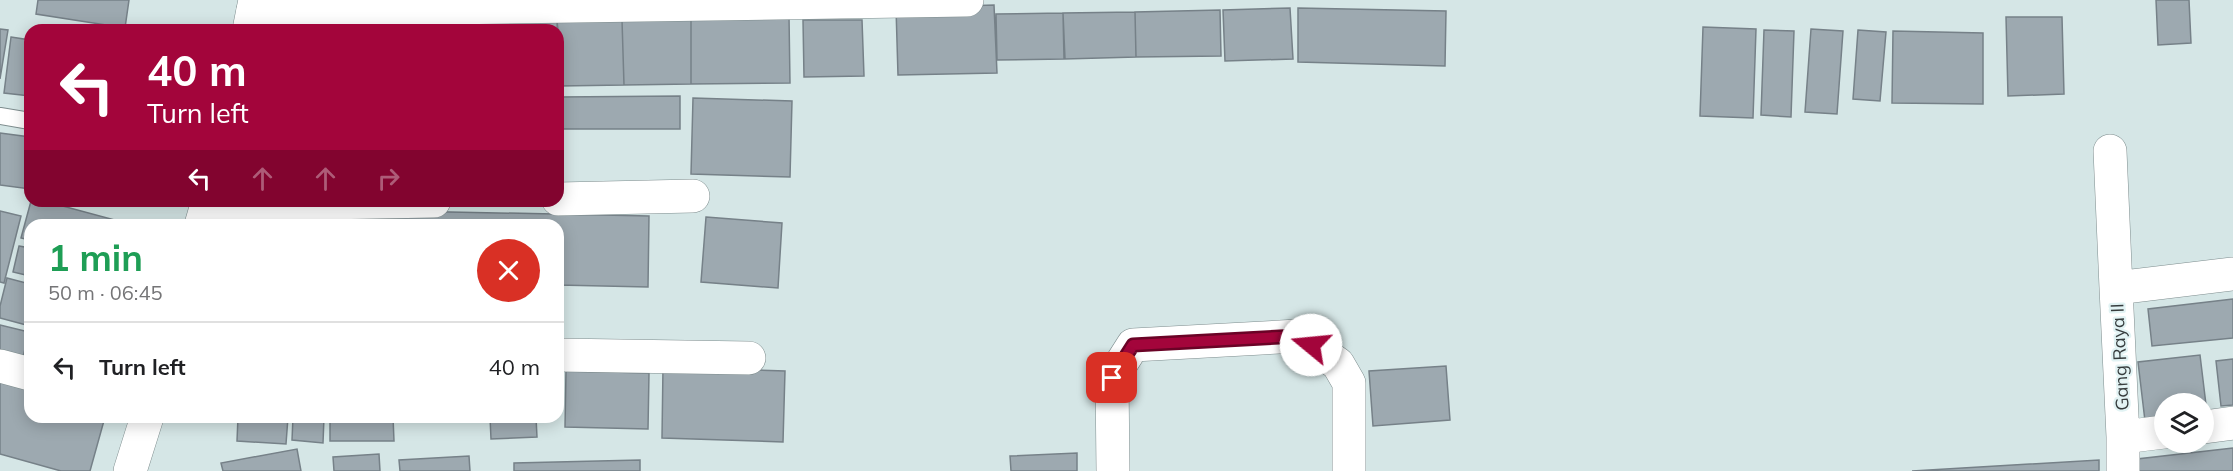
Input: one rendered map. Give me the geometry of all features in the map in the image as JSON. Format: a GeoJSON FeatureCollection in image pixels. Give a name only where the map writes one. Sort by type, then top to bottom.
{"type":"FeatureCollection","features":[{"type":"Feature","properties":{"kind":"street"},"geometry":{"type":"LineString","coordinates":[[252,14],[967,0]]}},
{"type":"Feature","properties":{"kind":"street"},"geometry":{"type":"LineString","coordinates":[[2110,151],[2116,288]]}},
{"type":"Feature","properties":{"kind":"street"},"geometry":{"type":"LineString","coordinates":[[564,199],[693,196]]}},
{"type":"Feature","properties":{"kind":"street"},"geometry":{"type":"LineString","coordinates":[[205,210],[281,207]]}},
{"type":"Feature","properties":{"kind":"street","name":"Gang Raya II"},"geometry":{"type":"LineString","coordinates":[[2123,471],[2116,288],[2233,274]]}},
{"type":"Feature","properties":{"kind":"street"},"geometry":{"type":"LineString","coordinates":[[1113,471],[1112,378],[1133,345],[1298,336],[1338,364],[1349,383],[1349,471]]}},
{"type":"Feature","properties":{"kind":"street"},"geometry":{"type":"LineString","coordinates":[[564,356],[749,358]]}},
{"type":"Feature","properties":{"kind":"street"},"geometry":{"type":"LineString","coordinates":[[0,366],[24,372]]}},
{"type":"Feature","properties":{"kind":"street"},"geometry":{"type":"LineString","coordinates":[[130,471],[145,423]]}},
{"type":"Feature","properties":{"kind":"street"},"geometry":{"type":"LineString","coordinates":[[2214,426],[2233,423]]}},
{"type":"Feature","properties":{"kind":"street"},"geometry":{"type":"LineString","coordinates":[[2123,437],[2154,433]]}},
{"type":"Feature","properties":{"kind":"lane"},"geometry":{"type":"LineString","coordinates":[[0,116],[24,120]]}},
{"type":"Feature","properties":{"kind":"building"},"geometry":{"type":"Polygon","coordinates":[[[38,0],[129,0],[126,24],[100,24],[36,14],[38,0]]]}},
{"type":"Feature","properties":{"kind":"building"},"geometry":{"type":"Polygon","coordinates":[[[2156,0],[2189,0],[2191,43],[2158,45],[2156,0]]]}},
{"type":"Feature","properties":{"kind":"building"},"geometry":{"type":"Polygon","coordinates":[[[994,5],[997,73],[898,75],[896,8],[994,5]]]}},
{"type":"Feature","properties":{"kind":"building"},"geometry":{"type":"Polygon","coordinates":[[[1290,8],[1293,59],[1225,61],[1223,10],[1290,8]]]}},
{"type":"Feature","properties":{"kind":"building"},"geometry":{"type":"Polygon","coordinates":[[[1298,8],[1446,11],[1445,66],[1298,62],[1298,8]]]}},
{"type":"Feature","properties":{"kind":"building"},"geometry":{"type":"Polygon","coordinates":[[[1220,10],[1221,56],[1136,57],[1135,12],[1220,10]]]}},
{"type":"Feature","properties":{"kind":"building"},"geometry":{"type":"Polygon","coordinates":[[[1135,12],[1136,57],[1065,59],[1063,13],[1135,12]]]}},
{"type":"Feature","properties":{"kind":"building"},"geometry":{"type":"Polygon","coordinates":[[[1063,13],[1064,59],[997,60],[996,14],[1063,13]]]}},
{"type":"Feature","properties":{"kind":"building"},"geometry":{"type":"Polygon","coordinates":[[[789,16],[790,83],[691,84],[691,19],[789,16]]]}},
{"type":"Feature","properties":{"kind":"building"},"geometry":{"type":"Polygon","coordinates":[[[2006,17],[2062,17],[2064,94],[2008,96],[2006,17]]]}},
{"type":"Feature","properties":{"kind":"building"},"geometry":{"type":"Polygon","coordinates":[[[691,19],[691,84],[624,85],[622,20],[691,19]]]}},
{"type":"Feature","properties":{"kind":"building"},"geometry":{"type":"Polygon","coordinates":[[[622,20],[624,85],[564,86],[564,24],[557,24],[557,21],[622,20]]]}},
{"type":"Feature","properties":{"kind":"building"},"geometry":{"type":"Polygon","coordinates":[[[803,20],[862,20],[864,76],[804,77],[803,20]]]}},
{"type":"Feature","properties":{"kind":"building"},"geometry":{"type":"Polygon","coordinates":[[[557,21],[557,24],[488,24],[557,21]]]}},
{"type":"Feature","properties":{"kind":"building"},"geometry":{"type":"Polygon","coordinates":[[[1703,27],[1756,29],[1753,118],[1700,116],[1703,27]]]}},
{"type":"Feature","properties":{"kind":"building"},"geometry":{"type":"Polygon","coordinates":[[[0,29],[8,30],[0,79],[0,29]]]}},
{"type":"Feature","properties":{"kind":"building"},"geometry":{"type":"Polygon","coordinates":[[[1811,29],[1843,31],[1837,114],[1805,112],[1811,29]]]}},
{"type":"Feature","properties":{"kind":"building"},"geometry":{"type":"Polygon","coordinates":[[[1764,30],[1794,31],[1791,117],[1761,115],[1764,30]]]}},
{"type":"Feature","properties":{"kind":"building"},"geometry":{"type":"Polygon","coordinates":[[[1858,30],[1886,32],[1880,101],[1853,99],[1858,30]]]}},
{"type":"Feature","properties":{"kind":"building"},"geometry":{"type":"Polygon","coordinates":[[[1893,31],[1983,33],[1983,104],[1892,103],[1893,31]]]}},
{"type":"Feature","properties":{"kind":"building"},"geometry":{"type":"Polygon","coordinates":[[[11,37],[24,39],[24,95],[4,93],[11,37]]]}},
{"type":"Feature","properties":{"kind":"building"},"geometry":{"type":"Polygon","coordinates":[[[680,96],[680,129],[564,129],[564,97],[680,96]]]}},
{"type":"Feature","properties":{"kind":"building"},"geometry":{"type":"Polygon","coordinates":[[[693,98],[792,101],[790,177],[691,174],[693,98]]]}},
{"type":"Feature","properties":{"kind":"building"},"geometry":{"type":"Polygon","coordinates":[[[0,133],[24,136],[24,188],[0,185],[0,133]]]}},
{"type":"Feature","properties":{"kind":"building"},"geometry":{"type":"Polygon","coordinates":[[[29,207],[66,207],[111,219],[26,219],[29,207]]]}},
{"type":"Feature","properties":{"kind":"building"},"geometry":{"type":"Polygon","coordinates":[[[355,210],[649,216],[648,287],[564,285],[564,219],[355,219],[355,210]]]}},
{"type":"Feature","properties":{"kind":"building"},"geometry":{"type":"Polygon","coordinates":[[[0,211],[21,216],[4,283],[0,282],[0,211]]]}},
{"type":"Feature","properties":{"kind":"building"},"geometry":{"type":"Polygon","coordinates":[[[706,217],[782,223],[778,288],[701,282],[706,217]]]}},
{"type":"Feature","properties":{"kind":"building"},"geometry":{"type":"Polygon","coordinates":[[[19,246],[24,247],[24,275],[13,272],[19,246]]]}},
{"type":"Feature","properties":{"kind":"building"},"geometry":{"type":"Polygon","coordinates":[[[7,278],[24,282],[24,324],[0,318],[0,306],[7,278]]]}},
{"type":"Feature","properties":{"kind":"building"},"geometry":{"type":"Polygon","coordinates":[[[2233,299],[2233,338],[2152,346],[2148,309],[2233,299]]]}},
{"type":"Feature","properties":{"kind":"building"},"geometry":{"type":"Polygon","coordinates":[[[0,325],[24,331],[24,353],[21,366],[0,360],[0,325]]]}},
{"type":"Feature","properties":{"kind":"building"},"geometry":{"type":"Polygon","coordinates":[[[2200,355],[2205,393],[2154,393],[2154,420],[2145,421],[2138,362],[2200,355]]]}},
{"type":"Feature","properties":{"kind":"building"},"geometry":{"type":"Polygon","coordinates":[[[2233,359],[2233,405],[2221,406],[2216,361],[2233,359]]]}},
{"type":"Feature","properties":{"kind":"building"},"geometry":{"type":"Polygon","coordinates":[[[1446,366],[1450,420],[1373,426],[1369,371],[1446,366]]]}},
{"type":"Feature","properties":{"kind":"building"},"geometry":{"type":"Polygon","coordinates":[[[663,367],[785,371],[783,442],[662,438],[663,367]]]}},
{"type":"Feature","properties":{"kind":"building"},"geometry":{"type":"Polygon","coordinates":[[[566,371],[649,373],[648,429],[565,427],[566,371]]]}},
{"type":"Feature","properties":{"kind":"building"},"geometry":{"type":"Polygon","coordinates":[[[0,378],[24,385],[24,423],[103,423],[90,471],[61,471],[0,454],[0,378]]]}},
{"type":"Feature","properties":{"kind":"building"},"geometry":{"type":"Polygon","coordinates":[[[238,423],[288,423],[286,444],[237,441],[238,423]]]}},
{"type":"Feature","properties":{"kind":"building"},"geometry":{"type":"Polygon","coordinates":[[[293,423],[324,423],[323,443],[292,440],[293,423]]]}},
{"type":"Feature","properties":{"kind":"building"},"geometry":{"type":"Polygon","coordinates":[[[330,423],[393,423],[394,441],[330,441],[330,423]]]}},
{"type":"Feature","properties":{"kind":"building"},"geometry":{"type":"Polygon","coordinates":[[[490,423],[536,423],[537,437],[491,439],[490,423]]]}},
{"type":"Feature","properties":{"kind":"building"},"geometry":{"type":"Polygon","coordinates":[[[2233,448],[2233,471],[2139,471],[2137,459],[2189,453],[2214,453],[2214,450],[2233,448]]]}},
{"type":"Feature","properties":{"kind":"building"},"geometry":{"type":"Polygon","coordinates":[[[297,449],[301,471],[223,471],[221,463],[297,449]]]}},
{"type":"Feature","properties":{"kind":"building"},"geometry":{"type":"Polygon","coordinates":[[[1077,453],[1077,471],[1011,471],[1010,456],[1077,453]]]}},
{"type":"Feature","properties":{"kind":"building"},"geometry":{"type":"Polygon","coordinates":[[[379,454],[380,471],[334,471],[333,457],[379,454]]]}},
{"type":"Feature","properties":{"kind":"building"},"geometry":{"type":"Polygon","coordinates":[[[469,456],[470,471],[400,471],[399,460],[469,456]]]}},
{"type":"Feature","properties":{"kind":"building"},"geometry":{"type":"Polygon","coordinates":[[[640,460],[640,471],[514,471],[514,463],[640,460]]]}},
{"type":"Feature","properties":{"kind":"building"},"geometry":{"type":"Polygon","coordinates":[[[2099,460],[2099,471],[1912,471],[2099,460]]]}},
{"type":"Feature","properties":{"kind":"route"},"geometry":{"type":"LineString","coordinates":[[1112,378],[1133,345],[1298,336],[1311,345]]}}]}
